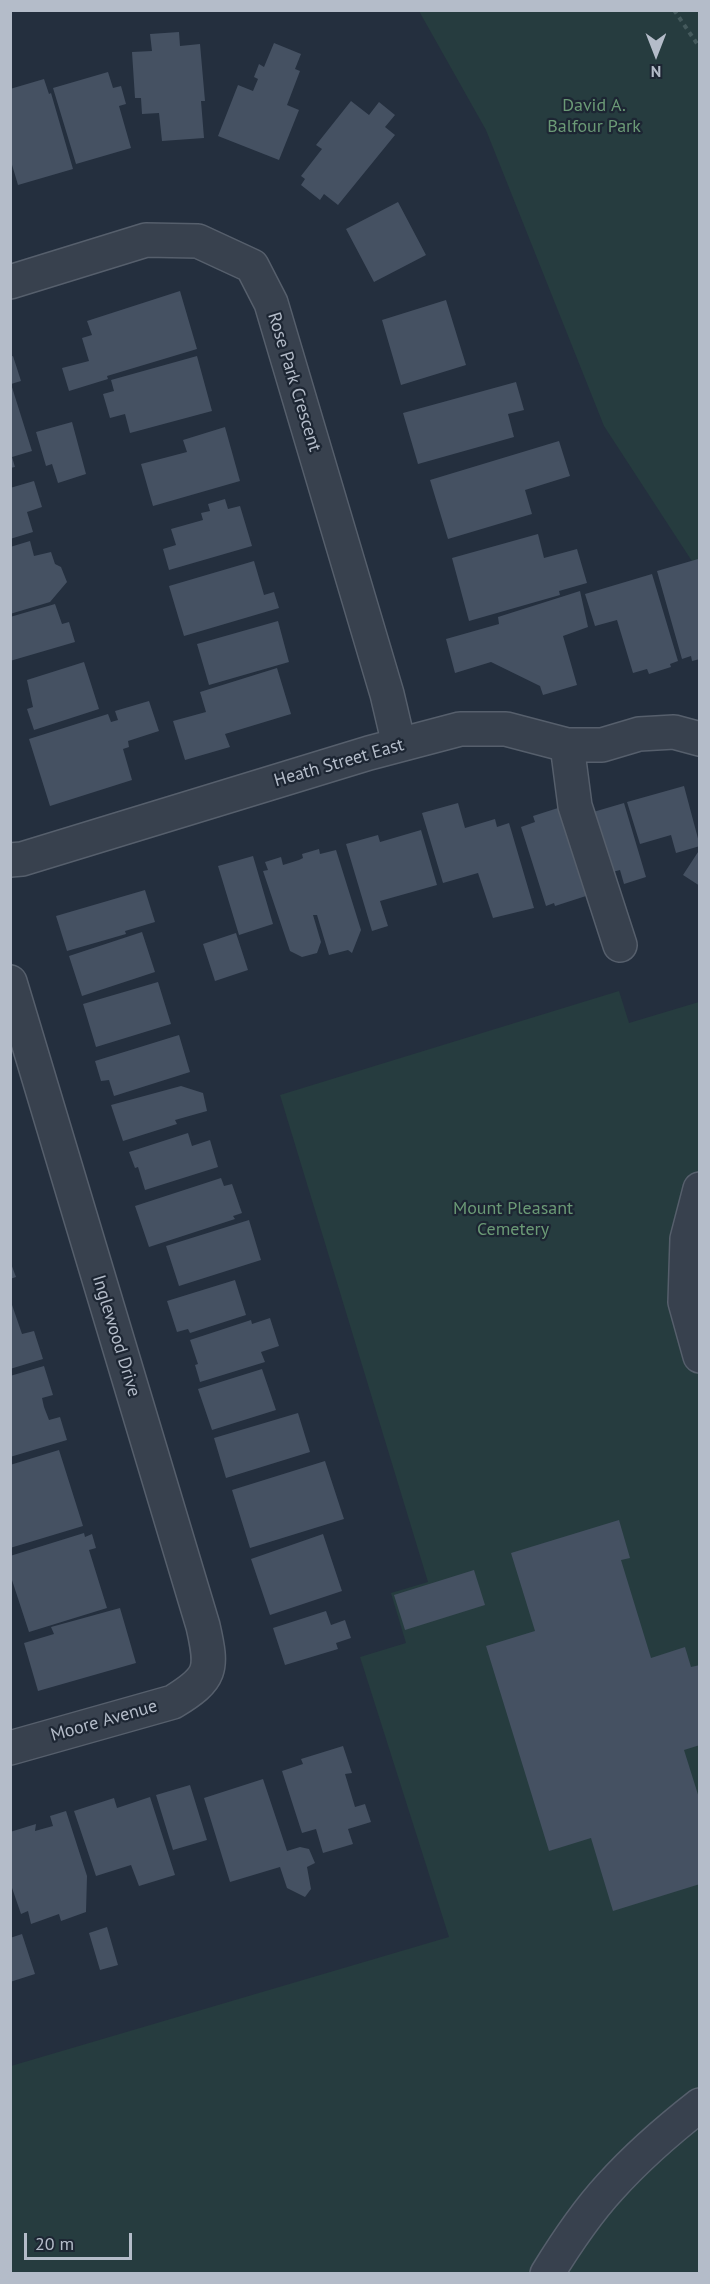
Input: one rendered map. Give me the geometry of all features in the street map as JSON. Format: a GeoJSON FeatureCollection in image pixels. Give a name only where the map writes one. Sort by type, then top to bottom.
{"type":"FeatureCollection","features":[{"type":"Feature","properties":{"kind":"street","name":"Rose Park Crescent"},"geometry":{"type":"LineString","coordinates":[[10,282],[146,240],[198,241],[252,266],[271,303],[387,694],[399,745]]}},
{"type":"Feature","properties":{"kind":"street","name":"Heath Street East"},"geometry":{"type":"LineString","coordinates":[[10,860],[22,859],[399,745],[460,729],[506,729],[567,745],[602,745],[639,734],[687,735]]}},
{"type":"Feature","properties":{"kind":"street"},"geometry":{"type":"LineString","coordinates":[[567,745],[575,806],[620,945]]}},
{"type":"Feature","properties":{"kind":"street","name":"Inglewood Drive"},"geometry":{"type":"LineString","coordinates":[[10,982],[203,1626],[210,1657],[207,1672],[195,1688]]}},
{"type":"Feature","properties":{"kind":"street"},"geometry":{"type":"LineString","coordinates":[[699,1189],[687,1239],[686,1302],[699,1356]]}},
{"type":"Feature","properties":{"kind":"street","name":"Moore Avenue"},"geometry":{"type":"LineString","coordinates":[[10,1748],[172,1702],[195,1688]]}},
{"type":"Feature","properties":{"kind":"street"},"geometry":{"type":"LineString","coordinates":[[547,2274],[569,2239],[609,2187],[699,2105]]}},
{"type":"Feature","properties":{"kind":"path"},"geometry":{"type":"LineString","coordinates":[[674,10],[699,48]]}},
{"type":"Feature","properties":{"kind":"green space","name":"David A. Balfour Park"},"geometry":{"type":"Polygon","coordinates":[[[419,11],[699,11],[699,572],[604,426],[486,130],[419,11]]]}},
{"type":"Feature","properties":{"kind":"green space","name":"Mount Pleasant Cemetery"},"geometry":{"type":"Polygon","coordinates":[[[619,991],[629,1023],[699,1002],[699,2273],[11,2274],[11,2066],[449,1937],[360,1657],[406,1643],[391,1593],[428,1582],[280,1095],[619,991]]]}},
{"type":"Feature","properties":{"kind":"building"},"geometry":{"type":"Polygon","coordinates":[[[179,32],[180,46],[200,44],[205,101],[201,101],[204,138],[162,141],[159,113],[142,114],[141,98],[135,98],[132,52],[152,51],[150,34],[179,32]]]}},
{"type":"Feature","properties":{"kind":"building"},"geometry":{"type":"Polygon","coordinates":[[[274,43],[301,54],[295,69],[300,71],[287,105],[299,110],[279,160],[218,136],[238,85],[253,91],[258,79],[254,77],[259,64],[264,67],[274,43]]]}},
{"type":"Feature","properties":{"kind":"building"},"geometry":{"type":"Polygon","coordinates":[[[108,72],[113,88],[121,86],[126,104],[119,106],[131,148],[76,164],[53,88],[108,72]]]}},
{"type":"Feature","properties":{"kind":"building"},"geometry":{"type":"Polygon","coordinates":[[[44,79],[49,94],[51,93],[73,169],[18,185],[10,158],[10,89],[44,79]]]}},
{"type":"Feature","properties":{"kind":"building"},"geometry":{"type":"Polygon","coordinates":[[[351,101],[369,115],[379,102],[395,115],[385,127],[395,135],[338,205],[324,194],[320,200],[301,185],[305,179],[301,176],[322,149],[316,145],[351,101]]]}},
{"type":"Feature","properties":{"kind":"building"},"geometry":{"type":"Polygon","coordinates":[[[398,202],[426,255],[374,282],[346,229],[398,202]]]}},
{"type":"Feature","properties":{"kind":"building"},"geometry":{"type":"Polygon","coordinates":[[[180,291],[197,349],[107,376],[108,379],[69,391],[62,368],[89,361],[82,338],[92,335],[87,321],[180,291]]]}},
{"type":"Feature","properties":{"kind":"building"},"geometry":{"type":"Polygon","coordinates":[[[446,300],[466,365],[401,385],[382,320],[446,300]]]}},
{"type":"Feature","properties":{"kind":"building"},"geometry":{"type":"Polygon","coordinates":[[[13,356],[21,381],[11,384],[32,451],[12,457],[15,467],[10,468],[10,357],[13,356]]]}},
{"type":"Feature","properties":{"kind":"building"},"geometry":{"type":"Polygon","coordinates":[[[197,356],[212,411],[130,433],[125,414],[110,418],[103,394],[114,391],[111,380],[197,356]]]}},
{"type":"Feature","properties":{"kind":"building"},"geometry":{"type":"Polygon","coordinates":[[[516,382],[524,410],[508,414],[514,437],[418,464],[403,413],[516,382]]]}},
{"type":"Feature","properties":{"kind":"building"},"geometry":{"type":"Polygon","coordinates":[[[72,422],[86,474],[58,483],[52,464],[46,466],[36,432],[72,422]]]}},
{"type":"Feature","properties":{"kind":"building"},"geometry":{"type":"Polygon","coordinates":[[[225,427],[240,481],[153,506],[141,464],[187,452],[183,440],[225,427]]]}},
{"type":"Feature","properties":{"kind":"building"},"geometry":{"type":"Polygon","coordinates":[[[559,441],[570,476],[525,490],[532,514],[448,539],[430,480],[559,441]]]}},
{"type":"Feature","properties":{"kind":"building"},"geometry":{"type":"Polygon","coordinates":[[[34,481],[42,507],[27,512],[33,532],[10,539],[10,488],[34,481]]]}},
{"type":"Feature","properties":{"kind":"building"},"geometry":{"type":"Polygon","coordinates":[[[225,499],[228,509],[240,506],[252,546],[169,570],[163,549],[176,545],[171,529],[203,520],[201,513],[210,511],[208,504],[225,499]]]}},
{"type":"Feature","properties":{"kind":"building"},"geometry":{"type":"Polygon","coordinates":[[[538,534],[544,558],[577,549],[587,583],[559,591],[560,595],[469,621],[452,558],[538,534]]]}},
{"type":"Feature","properties":{"kind":"building"},"geometry":{"type":"Polygon","coordinates":[[[30,541],[34,556],[51,552],[55,564],[61,567],[67,582],[50,602],[10,614],[10,547],[30,541]]]}},
{"type":"Feature","properties":{"kind":"building"},"geometry":{"type":"Polygon","coordinates":[[[698,559],[700,566],[700,659],[692,661],[691,656],[682,659],[657,571],[698,559]]]}},
{"type":"Feature","properties":{"kind":"building"},"geometry":{"type":"Polygon","coordinates":[[[254,561],[264,595],[274,592],[279,608],[184,636],[169,586],[254,561]]]}},
{"type":"Feature","properties":{"kind":"building"},"geometry":{"type":"Polygon","coordinates":[[[652,574],[678,661],[670,664],[671,667],[649,674],[647,669],[633,673],[617,620],[595,626],[585,594],[652,574]]]}},
{"type":"Feature","properties":{"kind":"building"},"geometry":{"type":"Polygon","coordinates":[[[580,591],[588,627],[563,636],[577,685],[543,695],[540,686],[491,662],[455,673],[446,639],[499,624],[498,617],[580,591]]]}},
{"type":"Feature","properties":{"kind":"building"},"geometry":{"type":"Polygon","coordinates":[[[55,604],[62,624],[69,622],[75,642],[10,661],[10,617],[55,604]]]}},
{"type":"Feature","properties":{"kind":"building"},"geometry":{"type":"Polygon","coordinates":[[[278,621],[289,662],[209,685],[197,644],[278,621]]]}},
{"type":"Feature","properties":{"kind":"building"},"geometry":{"type":"Polygon","coordinates":[[[84,662],[99,709],[34,730],[27,709],[33,707],[27,680],[84,662]]]}},
{"type":"Feature","properties":{"kind":"building"},"geometry":{"type":"Polygon","coordinates":[[[277,668],[291,714],[225,734],[230,747],[185,760],[173,721],[206,712],[200,692],[277,668]]]}},
{"type":"Feature","properties":{"kind":"building"},"geometry":{"type":"Polygon","coordinates":[[[149,701],[159,731],[128,741],[129,747],[123,749],[132,780],[50,806],[29,739],[108,714],[111,722],[118,720],[115,711],[149,701]]]}},
{"type":"Feature","properties":{"kind":"building"},"geometry":{"type":"Polygon","coordinates":[[[684,786],[700,846],[676,853],[671,835],[640,844],[627,802],[684,786]]]}},
{"type":"Feature","properties":{"kind":"building"},"geometry":{"type":"Polygon","coordinates":[[[458,803],[465,828],[495,819],[497,827],[509,823],[534,908],[493,918],[478,873],[443,883],[422,813],[458,803]]]}},
{"type":"Feature","properties":{"kind":"building"},"geometry":{"type":"Polygon","coordinates":[[[624,803],[646,877],[624,884],[620,870],[601,875],[583,815],[624,803]]]}},
{"type":"Feature","properties":{"kind":"building"},"geometry":{"type":"Polygon","coordinates":[[[558,808],[586,896],[555,906],[554,903],[546,906],[521,827],[535,822],[533,816],[558,808]]]}},
{"type":"Feature","properties":{"kind":"building"},"geometry":{"type":"Polygon","coordinates":[[[421,830],[437,885],[380,901],[388,926],[372,931],[346,844],[378,835],[380,842],[421,830]]]}},
{"type":"Feature","properties":{"kind":"building"},"geometry":{"type":"Polygon","coordinates":[[[319,849],[320,854],[336,850],[361,930],[352,953],[348,950],[329,955],[317,915],[313,915],[321,942],[317,953],[302,957],[290,951],[263,871],[268,870],[265,862],[281,857],[283,865],[303,858],[302,854],[319,849]]]}},
{"type":"Feature","properties":{"kind":"building"},"geometry":{"type":"Polygon","coordinates":[[[700,849],[700,886],[683,875],[700,849]]]}},
{"type":"Feature","properties":{"kind":"building"},"geometry":{"type":"Polygon","coordinates":[[[253,856],[273,924],[239,935],[218,866],[253,856]]]}},
{"type":"Feature","properties":{"kind":"building"},"geometry":{"type":"Polygon","coordinates":[[[145,890],[155,922],[125,931],[126,934],[67,951],[56,916],[145,890]]]}},
{"type":"Feature","properties":{"kind":"building"},"geometry":{"type":"Polygon","coordinates":[[[142,932],[155,972],[82,996],[69,956],[142,932]]]}},
{"type":"Feature","properties":{"kind":"building"},"geometry":{"type":"Polygon","coordinates":[[[236,933],[248,970],[215,981],[203,944],[236,933]]]}},
{"type":"Feature","properties":{"kind":"building"},"geometry":{"type":"Polygon","coordinates":[[[158,982],[171,1024],[96,1047],[83,1004],[158,982]]]}},
{"type":"Feature","properties":{"kind":"building"},"geometry":{"type":"Polygon","coordinates":[[[179,1035],[190,1072],[114,1096],[109,1080],[101,1081],[95,1061],[179,1035]]]}},
{"type":"Feature","properties":{"kind":"building"},"geometry":{"type":"Polygon","coordinates":[[[181,1086],[203,1093],[207,1111],[175,1120],[177,1124],[123,1141],[111,1105],[181,1086]]]}},
{"type":"Feature","properties":{"kind":"building"},"geometry":{"type":"Polygon","coordinates":[[[188,1133],[192,1146],[210,1140],[218,1167],[145,1190],[138,1167],[135,1168],[129,1152],[188,1133]]]}},
{"type":"Feature","properties":{"kind":"building"},"geometry":{"type":"Polygon","coordinates":[[[221,1178],[224,1186],[232,1184],[242,1213],[233,1216],[235,1219],[149,1247],[135,1206],[221,1178]]]}},
{"type":"Feature","properties":{"kind":"building"},"geometry":{"type":"Polygon","coordinates":[[[249,1220],[261,1260],[179,1286],[166,1246],[249,1220]]]}},
{"type":"Feature","properties":{"kind":"building"},"geometry":{"type":"Polygon","coordinates":[[[10,1261],[16,1277],[10,1279],[10,1261]]]}},
{"type":"Feature","properties":{"kind":"building"},"geometry":{"type":"Polygon","coordinates":[[[235,1280],[246,1315],[190,1333],[188,1329],[177,1332],[167,1301],[235,1280]]]}},
{"type":"Feature","properties":{"kind":"building"},"geometry":{"type":"Polygon","coordinates":[[[10,1299],[22,1334],[34,1331],[43,1359],[10,1369],[10,1299]]]}},
{"type":"Feature","properties":{"kind":"building"},"geometry":{"type":"Polygon","coordinates":[[[270,1318],[279,1346],[261,1352],[265,1362],[200,1382],[195,1365],[198,1364],[190,1340],[251,1320],[252,1324],[270,1318]]]}},
{"type":"Feature","properties":{"kind":"building"},"geometry":{"type":"Polygon","coordinates":[[[44,1366],[53,1395],[42,1398],[44,1407],[49,1420],[60,1417],[67,1440],[10,1457],[10,1376],[44,1366]]]}},
{"type":"Feature","properties":{"kind":"building"},"geometry":{"type":"Polygon","coordinates":[[[262,1369],[276,1410],[212,1430],[198,1389],[262,1369]]]}},
{"type":"Feature","properties":{"kind":"building"},"geometry":{"type":"Polygon","coordinates":[[[298,1413],[310,1452],[226,1478],[214,1438],[298,1413]]]}},
{"type":"Feature","properties":{"kind":"building"},"geometry":{"type":"Polygon","coordinates":[[[59,1450],[83,1526],[10,1548],[10,1465],[59,1450]]]}},
{"type":"Feature","properties":{"kind":"building"},"geometry":{"type":"Polygon","coordinates":[[[325,1461],[344,1519],[250,1548],[232,1490],[325,1461]]]}},
{"type":"Feature","properties":{"kind":"building"},"geometry":{"type":"Polygon","coordinates":[[[619,1520],[630,1558],[621,1560],[651,1658],[685,1647],[691,1667],[700,1665],[700,1745],[684,1750],[700,1801],[700,1884],[613,1911],[591,1838],[549,1851],[486,1646],[535,1631],[511,1553],[619,1520]]]}},
{"type":"Feature","properties":{"kind":"building"},"geometry":{"type":"Polygon","coordinates":[[[84,1533],[85,1537],[92,1534],[96,1548],[89,1550],[107,1608],[29,1632],[10,1574],[10,1556],[84,1533]]]}},
{"type":"Feature","properties":{"kind":"building"},"geometry":{"type":"Polygon","coordinates":[[[323,1534],[342,1591],[270,1615],[251,1559],[323,1534]]]}},
{"type":"Feature","properties":{"kind":"building"},"geometry":{"type":"Polygon","coordinates":[[[474,1570],[485,1605],[405,1630],[394,1595],[474,1570]]]}},
{"type":"Feature","properties":{"kind":"building"},"geometry":{"type":"Polygon","coordinates":[[[120,1608],[136,1663],[38,1691],[24,1643],[54,1634],[51,1627],[120,1608]]]}},
{"type":"Feature","properties":{"kind":"building"},"geometry":{"type":"Polygon","coordinates":[[[326,1611],[331,1625],[345,1620],[351,1638],[336,1643],[338,1649],[285,1665],[273,1628],[326,1611]]]}},
{"type":"Feature","properties":{"kind":"building"},"geometry":{"type":"Polygon","coordinates":[[[343,1746],[352,1773],[345,1774],[355,1807],[365,1804],[371,1822],[348,1829],[353,1844],[323,1853],[316,1829],[302,1833],[282,1771],[303,1764],[301,1759],[343,1746]]]}},
{"type":"Feature","properties":{"kind":"building"},"geometry":{"type":"Polygon","coordinates":[[[263,1779],[287,1851],[300,1847],[309,1849],[315,1863],[307,1867],[311,1889],[305,1897],[287,1888],[280,1867],[230,1882],[204,1798],[263,1779]]]}},
{"type":"Feature","properties":{"kind":"building"},"geometry":{"type":"Polygon","coordinates":[[[190,1785],[207,1840],[173,1850],[156,1795],[190,1785]]]}},
{"type":"Feature","properties":{"kind":"building"},"geometry":{"type":"Polygon","coordinates":[[[150,1797],[175,1875],[139,1886],[131,1865],[96,1876],[74,1811],[114,1798],[117,1808],[150,1797]]]}},
{"type":"Feature","properties":{"kind":"building"},"geometry":{"type":"Polygon","coordinates":[[[66,1811],[87,1876],[86,1912],[61,1921],[59,1914],[31,1924],[28,1911],[21,1914],[10,1882],[10,1832],[36,1824],[35,1831],[53,1826],[50,1816],[66,1811]]]}},
{"type":"Feature","properties":{"kind":"building"},"geometry":{"type":"Polygon","coordinates":[[[107,1927],[118,1965],[100,1970],[89,1933],[107,1927]]]}},
{"type":"Feature","properties":{"kind":"building"},"geometry":{"type":"Polygon","coordinates":[[[22,1934],[35,1974],[10,1982],[10,1938],[22,1934]]]}}]}
